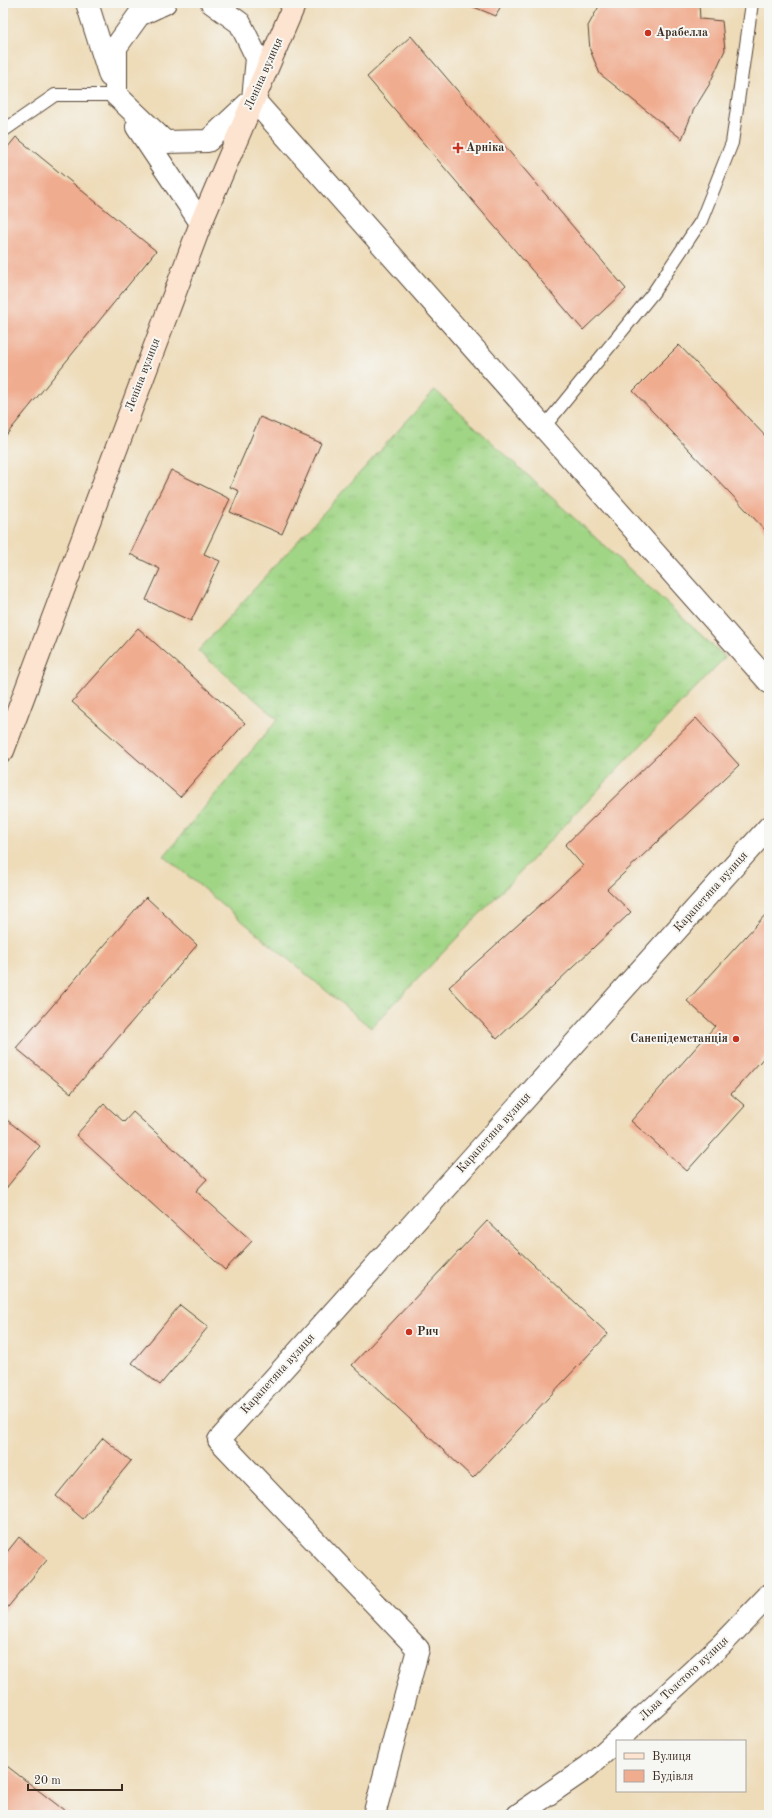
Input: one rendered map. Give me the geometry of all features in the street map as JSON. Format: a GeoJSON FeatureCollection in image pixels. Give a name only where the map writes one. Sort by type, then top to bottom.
{"type":"FeatureCollection","features":[{"type":"Feature","properties":{"kind":"main road","name":"Леніна вулиця"},"geometry":{"type":"LineString","coordinates":[[3,751],[201,223],[295,3]]}},
{"type":"Feature","properties":{"kind":"street"},"geometry":{"type":"LineString","coordinates":[[87,3],[116,95],[201,223]]}},
{"type":"Feature","properties":{"kind":"street"},"geometry":{"type":"LineString","coordinates":[[165,3],[140,15],[116,47],[116,95],[166,142],[208,141],[253,99],[257,58],[240,23],[212,3]]}},
{"type":"Feature","properties":{"kind":"street"},"geometry":{"type":"LineString","coordinates":[[253,99],[769,682]]}},
{"type":"Feature","properties":{"kind":"street","name":"Карапетяна вулиця"},"geometry":{"type":"LineString","coordinates":[[374,1815],[418,1649],[220,1440],[769,827]]}},
{"type":"Feature","properties":{"kind":"street","name":"Льва Толстого вулиця"},"geometry":{"type":"LineString","coordinates":[[617,1740],[721,1645],[769,1595]]}},
{"type":"Feature","properties":{"kind":"street","name":"Льва Толстого вулиця"},"geometry":{"type":"LineString","coordinates":[[518,1815],[588,1767],[616,1741]]}},
{"type":"Feature","properties":{"kind":"lane"},"geometry":{"type":"LineString","coordinates":[[544,427],[653,293],[702,221],[732,143],[752,3]]}},
{"type":"Feature","properties":{"kind":"lane"},"geometry":{"type":"LineString","coordinates":[[3,131],[55,95],[116,95]]}},
{"type":"Feature","properties":{"kind":"green space"},"geometry":{"type":"Polygon","coordinates":[[[435,390],[725,657],[371,1028],[164,856],[278,719],[198,651],[435,390]]]}},
{"type":"Feature","properties":{"kind":"building"},"geometry":{"type":"Polygon","coordinates":[[[464,3],[502,3],[496,16],[464,3]]]}},
{"type":"Feature","properties":{"kind":"building"},"geometry":{"type":"Polygon","coordinates":[[[603,3],[699,3],[700,19],[722,21],[725,50],[709,85],[693,111],[682,139],[600,74],[590,50],[588,26],[598,8],[603,3]]]}},
{"type":"Feature","properties":{"kind":"building"},"geometry":{"type":"Polygon","coordinates":[[[411,36],[626,289],[583,330],[367,77],[411,36]]]}},
{"type":"Feature","properties":{"kind":"building"},"geometry":{"type":"Polygon","coordinates":[[[16,137],[156,251],[3,439],[3,153],[16,137]]]}},
{"type":"Feature","properties":{"kind":"building"},"geometry":{"type":"Polygon","coordinates":[[[679,345],[769,440],[769,534],[633,391],[679,345]]]}},
{"type":"Feature","properties":{"kind":"building"},"geometry":{"type":"Polygon","coordinates":[[[260,417],[321,443],[282,534],[230,512],[239,491],[230,487],[260,417]]]}},
{"type":"Feature","properties":{"kind":"building"},"geometry":{"type":"Polygon","coordinates":[[[171,470],[230,499],[204,554],[220,561],[191,621],[146,600],[160,569],[130,554],[171,470]]]}},
{"type":"Feature","properties":{"kind":"building"},"geometry":{"type":"Polygon","coordinates":[[[138,628],[245,723],[180,797],[72,702],[138,628]]]}},
{"type":"Feature","properties":{"kind":"building"},"geometry":{"type":"Polygon","coordinates":[[[696,718],[739,765],[607,889],[631,912],[497,1039],[449,987],[583,866],[565,845],[696,718]]]}},
{"type":"Feature","properties":{"kind":"building"},"geometry":{"type":"Polygon","coordinates":[[[146,897],[197,945],[71,1093],[16,1048],[146,897]]]}},
{"type":"Feature","properties":{"kind":"building","name":"Санепідемстанція"},"geometry":{"type":"Polygon","coordinates":[[[766,914],[769,916],[769,1052],[731,1094],[745,1106],[687,1171],[631,1121],[715,1026],[687,1001],[766,914]]]}},
{"type":"Feature","properties":{"kind":"building"},"geometry":{"type":"Polygon","coordinates":[[[104,1104],[124,1122],[133,1112],[207,1179],[196,1191],[252,1241],[225,1270],[76,1135],[104,1104]]]}},
{"type":"Feature","properties":{"kind":"building"},"geometry":{"type":"Polygon","coordinates":[[[3,1117],[40,1146],[3,1192],[3,1117]]]}},
{"type":"Feature","properties":{"kind":"building"},"geometry":{"type":"Polygon","coordinates":[[[487,1221],[608,1334],[473,1478],[352,1365],[487,1221]]]}},
{"type":"Feature","properties":{"kind":"building"},"geometry":{"type":"Polygon","coordinates":[[[180,1305],[208,1327],[160,1385],[132,1363],[180,1305]]]}},
{"type":"Feature","properties":{"kind":"building"},"geometry":{"type":"Polygon","coordinates":[[[103,1438],[131,1461],[83,1519],[56,1496],[103,1438]]]}},
{"type":"Feature","properties":{"kind":"building"},"geometry":{"type":"Polygon","coordinates":[[[19,1537],[47,1560],[3,1613],[3,1557],[19,1537]]]}},
{"type":"Feature","properties":{"kind":"building"},"geometry":{"type":"Polygon","coordinates":[[[3,1763],[69,1814],[3,1815],[3,1763]]]}},
{"type":"Feature","properties":{"kind":"place","name":"Арабелла"},"geometry":{"type":"Point","coordinates":[648,33]}},
{"type":"Feature","properties":{"kind":"place","name":"Арніка"},"geometry":{"type":"Point","coordinates":[458,148]}},
{"type":"Feature","properties":{"kind":"place","name":"Санепідемстанція"},"geometry":{"type":"Point","coordinates":[736,1039]}},
{"type":"Feature","properties":{"kind":"place","name":"Рич"},"geometry":{"type":"Point","coordinates":[409,1332]}}]}
